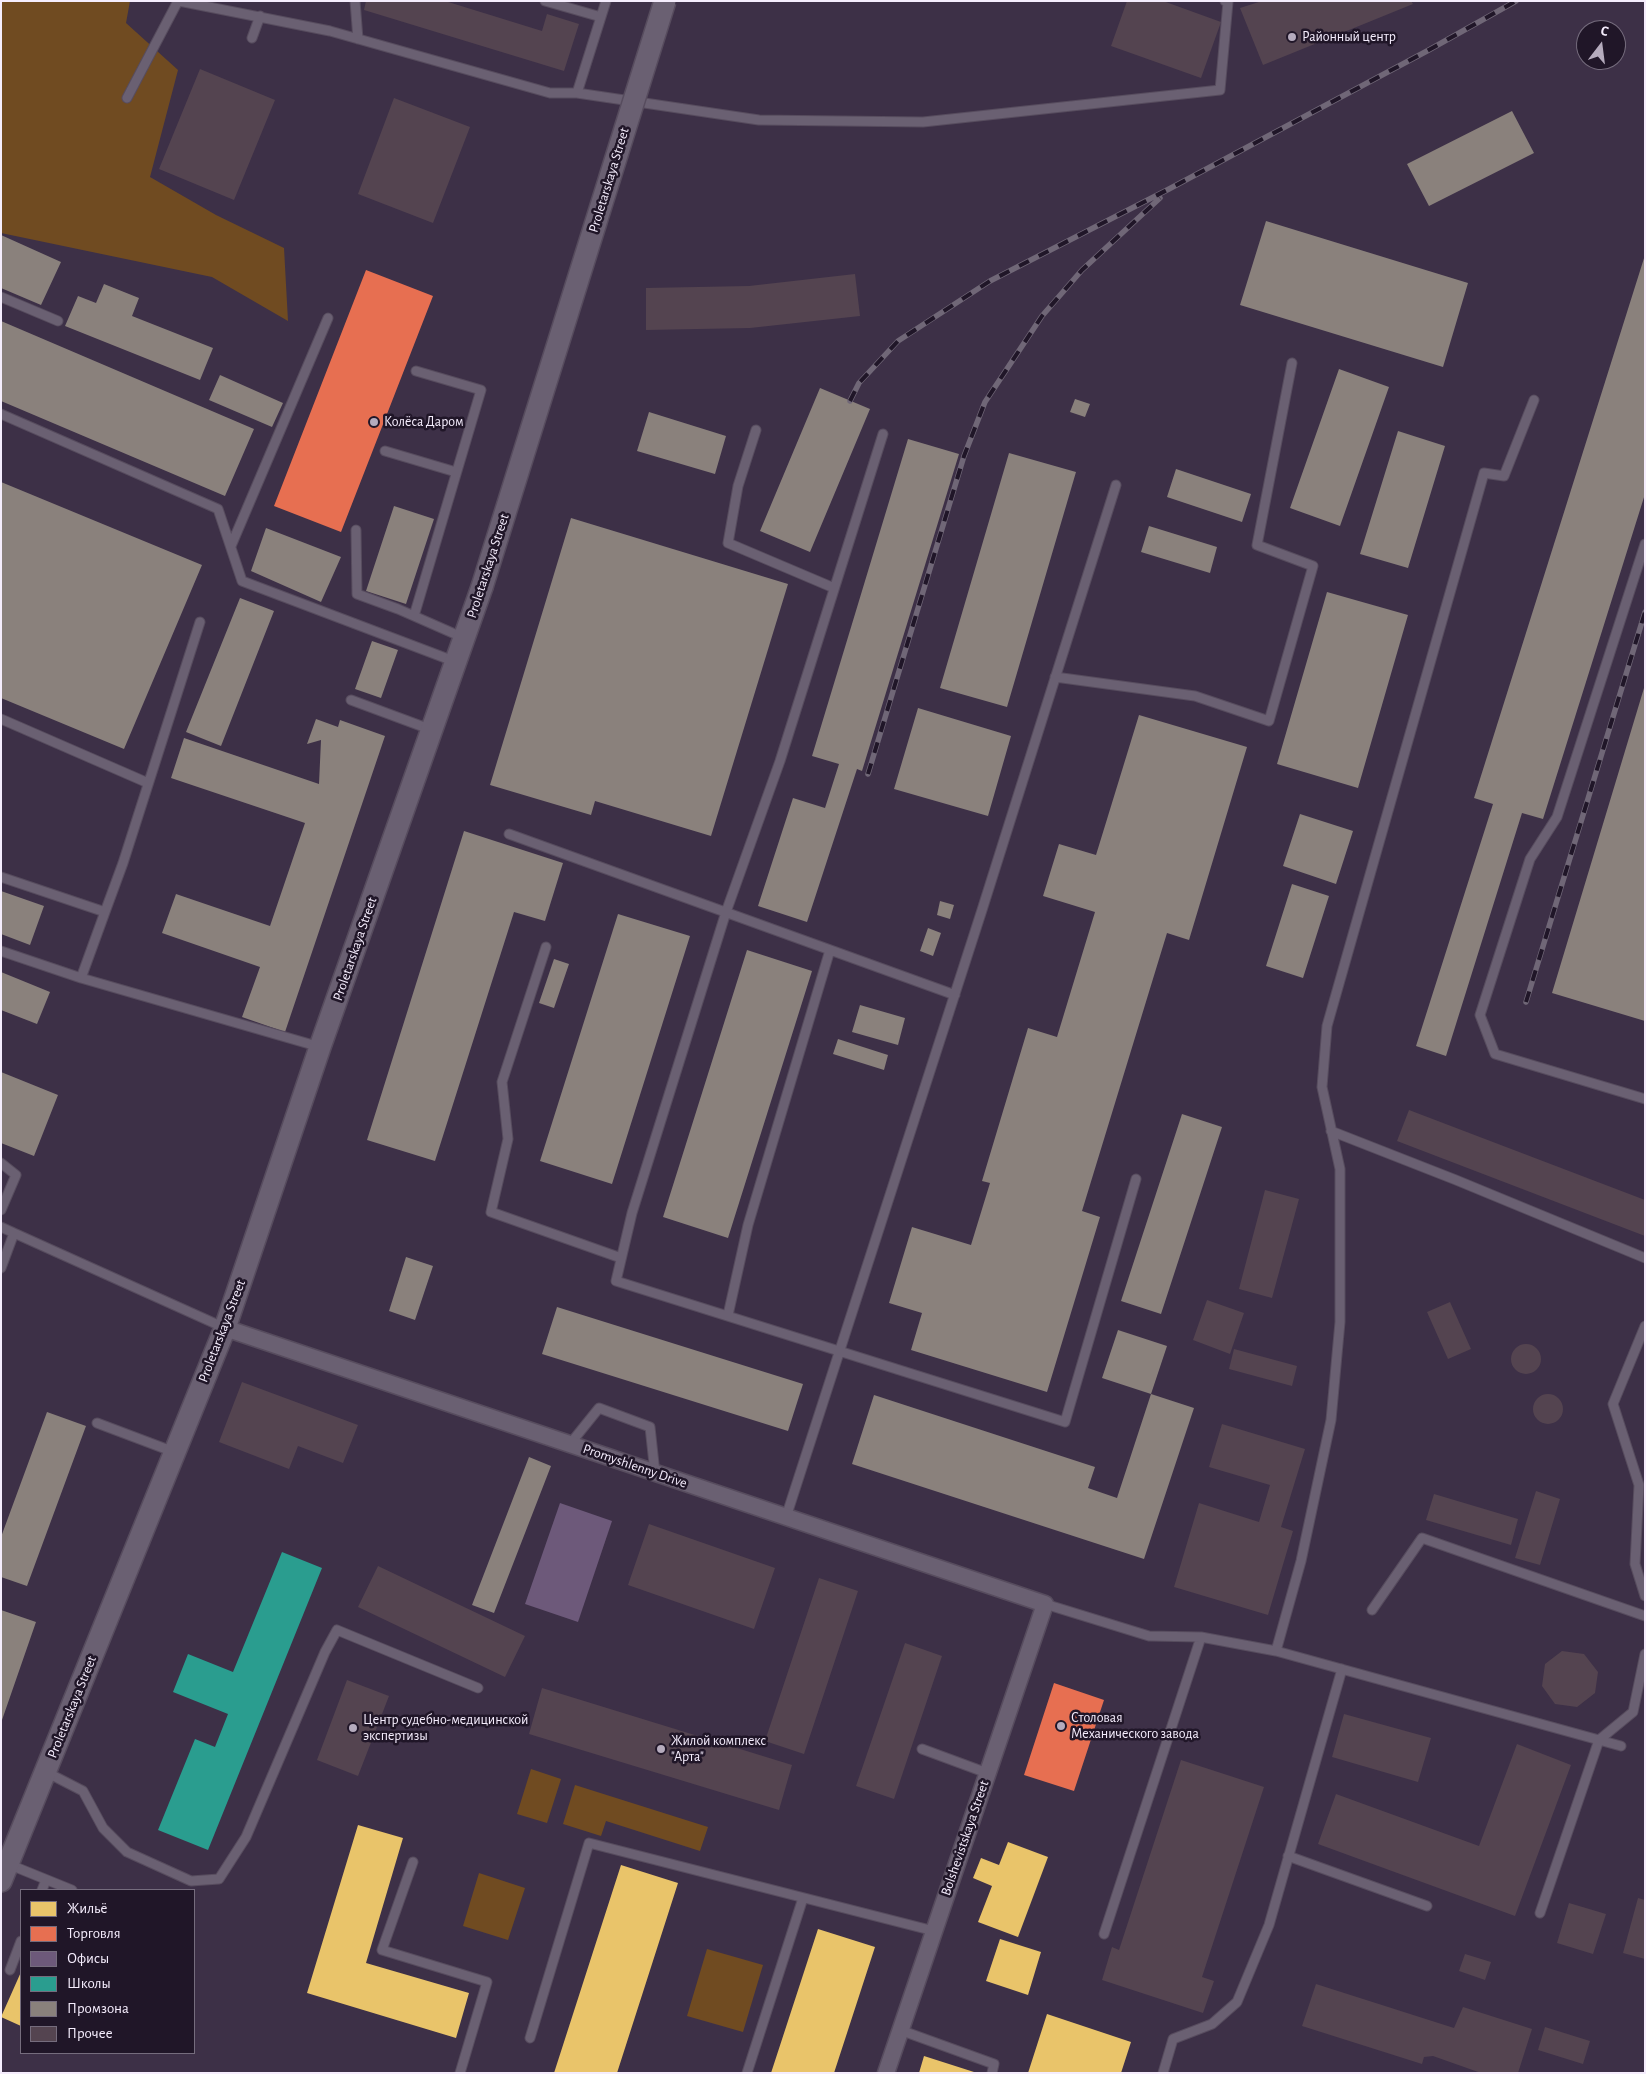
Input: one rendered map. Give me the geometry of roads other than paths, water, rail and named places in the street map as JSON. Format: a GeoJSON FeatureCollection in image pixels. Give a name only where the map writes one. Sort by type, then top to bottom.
{"type":"FeatureCollection","features":[{"type":"Feature","properties":{"kind":"street","name":"Proletarskaya Street"},"geometry":{"type":"LineString","coordinates":[[5,1872],[225,1328],[320,1047],[482,587],[665,1]]}},
{"type":"Feature","properties":{"kind":"street","name":"Promyshlenny Drive"},"geometry":{"type":"LineString","coordinates":[[225,1328],[1045,1604]]}},
{"type":"Feature","properties":{"kind":"street","name":"Bolshevistskaya Street"},"geometry":{"type":"LineString","coordinates":[[886,2073],[1045,1604]]}},
{"type":"Feature","properties":{"kind":"lane"},"geometry":{"type":"LineString","coordinates":[[126,98],[178,1],[213,5],[358,39],[550,93],[576,93],[759,120],[923,122],[1220,90],[1228,2]]}},
{"type":"Feature","properties":{"kind":"lane"},"geometry":{"type":"LineString","coordinates":[[355,1],[358,39]]}},
{"type":"Feature","properties":{"kind":"lane"},"geometry":{"type":"LineString","coordinates":[[544,1],[601,17]]}},
{"type":"Feature","properties":{"kind":"lane"},"geometry":{"type":"LineString","coordinates":[[576,93],[606,1]]}},
{"type":"Feature","properties":{"kind":"lane"},"geometry":{"type":"LineString","coordinates":[[252,38],[260,16]]}},
{"type":"Feature","properties":{"kind":"lane"},"geometry":{"type":"LineString","coordinates":[[1,297],[58,321]]}},
{"type":"Feature","properties":{"kind":"lane"},"geometry":{"type":"LineString","coordinates":[[231,546],[328,318]]}},
{"type":"Feature","properties":{"kind":"lane"},"geometry":{"type":"LineString","coordinates":[[1055,677],[1196,696],[1269,721],[1313,566],[1257,545],[1292,363]]}},
{"type":"Feature","properties":{"kind":"lane"},"geometry":{"type":"LineString","coordinates":[[414,616],[480,390],[416,371]]}},
{"type":"Feature","properties":{"kind":"lane"},"geometry":{"type":"LineString","coordinates":[[1276,1651],[1301,1561],[1331,1420],[1340,1322],[1340,1169],[1322,1087],[1328,1026],[1484,473],[1504,476],[1534,400]]}},
{"type":"Feature","properties":{"kind":"lane"},"geometry":{"type":"LineString","coordinates":[[1,414],[218,509],[242,581],[456,662]]}},
{"type":"Feature","properties":{"kind":"lane"},"geometry":{"type":"LineString","coordinates":[[756,430],[738,486],[728,543],[834,588]]}},
{"type":"Feature","properties":{"kind":"lane"},"geometry":{"type":"LineString","coordinates":[[883,434],[780,761],[726,912],[632,1213],[616,1281],[1065,1422],[1136,1179]]}},
{"type":"Feature","properties":{"kind":"lane"},"geometry":{"type":"LineString","coordinates":[[385,451],[456,472]]}},
{"type":"Feature","properties":{"kind":"lane"},"geometry":{"type":"LineString","coordinates":[[786,1517],[955,994],[1116,485]]}},
{"type":"Feature","properties":{"kind":"lane"},"geometry":{"type":"LineString","coordinates":[[356,530],[357,594],[464,638]]}},
{"type":"Feature","properties":{"kind":"lane"},"geometry":{"type":"LineString","coordinates":[[1645,544],[1558,817],[1530,859],[1480,1015],[1494,1054],[1645,1098]]}},
{"type":"Feature","properties":{"kind":"lane"},"geometry":{"type":"LineString","coordinates":[[81,978],[105,912],[200,622]]}},
{"type":"Feature","properties":{"kind":"lane"},"geometry":{"type":"LineString","coordinates":[[351,700],[432,730]]}},
{"type":"Feature","properties":{"kind":"lane"},"geometry":{"type":"LineString","coordinates":[[1,719],[148,783]]}},
{"type":"Feature","properties":{"kind":"lane"},"geometry":{"type":"LineString","coordinates":[[509,834],[955,994]]}},
{"type":"Feature","properties":{"kind":"lane"},"geometry":{"type":"LineString","coordinates":[[1,877],[105,912]]}},
{"type":"Feature","properties":{"kind":"lane"},"geometry":{"type":"LineString","coordinates":[[546,947],[502,1082],[508,1139],[490,1212],[622,1258]]}},
{"type":"Feature","properties":{"kind":"lane"},"geometry":{"type":"LineString","coordinates":[[728,1315],[748,1225],[830,950]]}},
{"type":"Feature","properties":{"kind":"lane"},"geometry":{"type":"LineString","coordinates":[[1,951],[81,978],[320,1047]]}},
{"type":"Feature","properties":{"kind":"lane"},"geometry":{"type":"LineString","coordinates":[[1332,1131],[1645,1258]]}},
{"type":"Feature","properties":{"kind":"lane"},"geometry":{"type":"LineString","coordinates":[[1,1163],[16,1175],[1,1210]]}},
{"type":"Feature","properties":{"kind":"lane"},"geometry":{"type":"LineString","coordinates":[[1,1228],[225,1328]]}},
{"type":"Feature","properties":{"kind":"lane"},"geometry":{"type":"LineString","coordinates":[[1,1268],[14,1233]]}},
{"type":"Feature","properties":{"kind":"lane"},"geometry":{"type":"LineString","coordinates":[[1645,1326],[1613,1404],[1639,1485],[1635,1564],[1645,1596]]}},
{"type":"Feature","properties":{"kind":"lane"},"geometry":{"type":"LineString","coordinates":[[570,1444],[598,1408],[650,1427],[655,1473]]}},
{"type":"Feature","properties":{"kind":"lane"},"geometry":{"type":"LineString","coordinates":[[97,1423],[175,1453]]}},
{"type":"Feature","properties":{"kind":"lane"},"geometry":{"type":"LineString","coordinates":[[1372,1610],[1422,1538],[1645,1616]]}},
{"type":"Feature","properties":{"kind":"lane"},"geometry":{"type":"LineString","coordinates":[[1045,1604],[1148,1636],[1201,1636],[1276,1651],[1621,1746]]}},
{"type":"Feature","properties":{"kind":"lane"},"geometry":{"type":"LineString","coordinates":[[46,1772],[83,1791],[104,1828],[127,1852],[191,1881],[219,1879],[246,1837],[325,1652],[337,1630],[478,1688]]}},
{"type":"Feature","properties":{"kind":"lane"},"geometry":{"type":"LineString","coordinates":[[1104,1934],[1201,1636]]}},
{"type":"Feature","properties":{"kind":"lane"},"geometry":{"type":"LineString","coordinates":[[1540,1913],[1599,1740],[1633,1712],[1645,1654]]}},
{"type":"Feature","properties":{"kind":"lane"},"geometry":{"type":"LineString","coordinates":[[1163,2073],[1173,2039],[1212,2024],[1237,2002],[1268,1925],[1342,1669]]}},
{"type":"Feature","properties":{"kind":"lane"},"geometry":{"type":"LineString","coordinates":[[922,1749],[987,1774]]}},
{"type":"Feature","properties":{"kind":"lane"},"geometry":{"type":"LineString","coordinates":[[530,2038],[589,1843],[934,1931]]}},
{"type":"Feature","properties":{"kind":"lane"},"geometry":{"type":"LineString","coordinates":[[1288,1856],[1427,1906]]}},
{"type":"Feature","properties":{"kind":"lane"},"geometry":{"type":"LineString","coordinates":[[413,1862],[382,1950],[487,1982],[460,2073]]}},
{"type":"Feature","properties":{"kind":"lane"},"geometry":{"type":"LineString","coordinates":[[5,1872],[46,1880],[69,1889]]}},
{"type":"Feature","properties":{"kind":"lane"},"geometry":{"type":"LineString","coordinates":[[42,1889],[46,1880]]}},
{"type":"Feature","properties":{"kind":"lane"},"geometry":{"type":"LineString","coordinates":[[747,2073],[803,1898]]}},
{"type":"Feature","properties":{"kind":"lane"},"geometry":{"type":"LineString","coordinates":[[10,1970],[20,1945]]}},
{"type":"Feature","properties":{"kind":"lane"},"geometry":{"type":"LineString","coordinates":[[900,2030],[994,2064],[992,2073]]}},
{"type":"Feature","properties":{"kind":"railway"},"geometry":{"type":"LineString","coordinates":[[850,401],[859,383],[898,341],[990,281],[1169,189],[1427,51],[1516,1]]}},
{"type":"Feature","properties":{"kind":"railway"},"geometry":{"type":"LineString","coordinates":[[868,774],[964,456],[985,402],[1042,316],[1082,270],[1160,198]]}},
{"type":"Feature","properties":{"kind":"railway"},"geometry":{"type":"LineString","coordinates":[[1526,1002],[1645,612]]}},
{"type":"Feature","properties":{"kind":"place","name":"Районный центр"},"geometry":{"type":"Point","coordinates":[1292,37]}},
{"type":"Feature","properties":{"kind":"place","name":"Колёса Даром"},"geometry":{"type":"Point","coordinates":[374,422]}},
{"type":"Feature","properties":{"kind":"place","name":"Столовая Механического завода"},"geometry":{"type":"Point","coordinates":[1061,1726]}},
{"type":"Feature","properties":{"kind":"place","name":"Центр судебно-медицинской экспертизы"},"geometry":{"type":"Point","coordinates":[353,1728]}},
{"type":"Feature","properties":{"kind":"place","name":"Жилой комплекс \"Арта\""},"geometry":{"type":"Point","coordinates":[661,1749]}}]}
